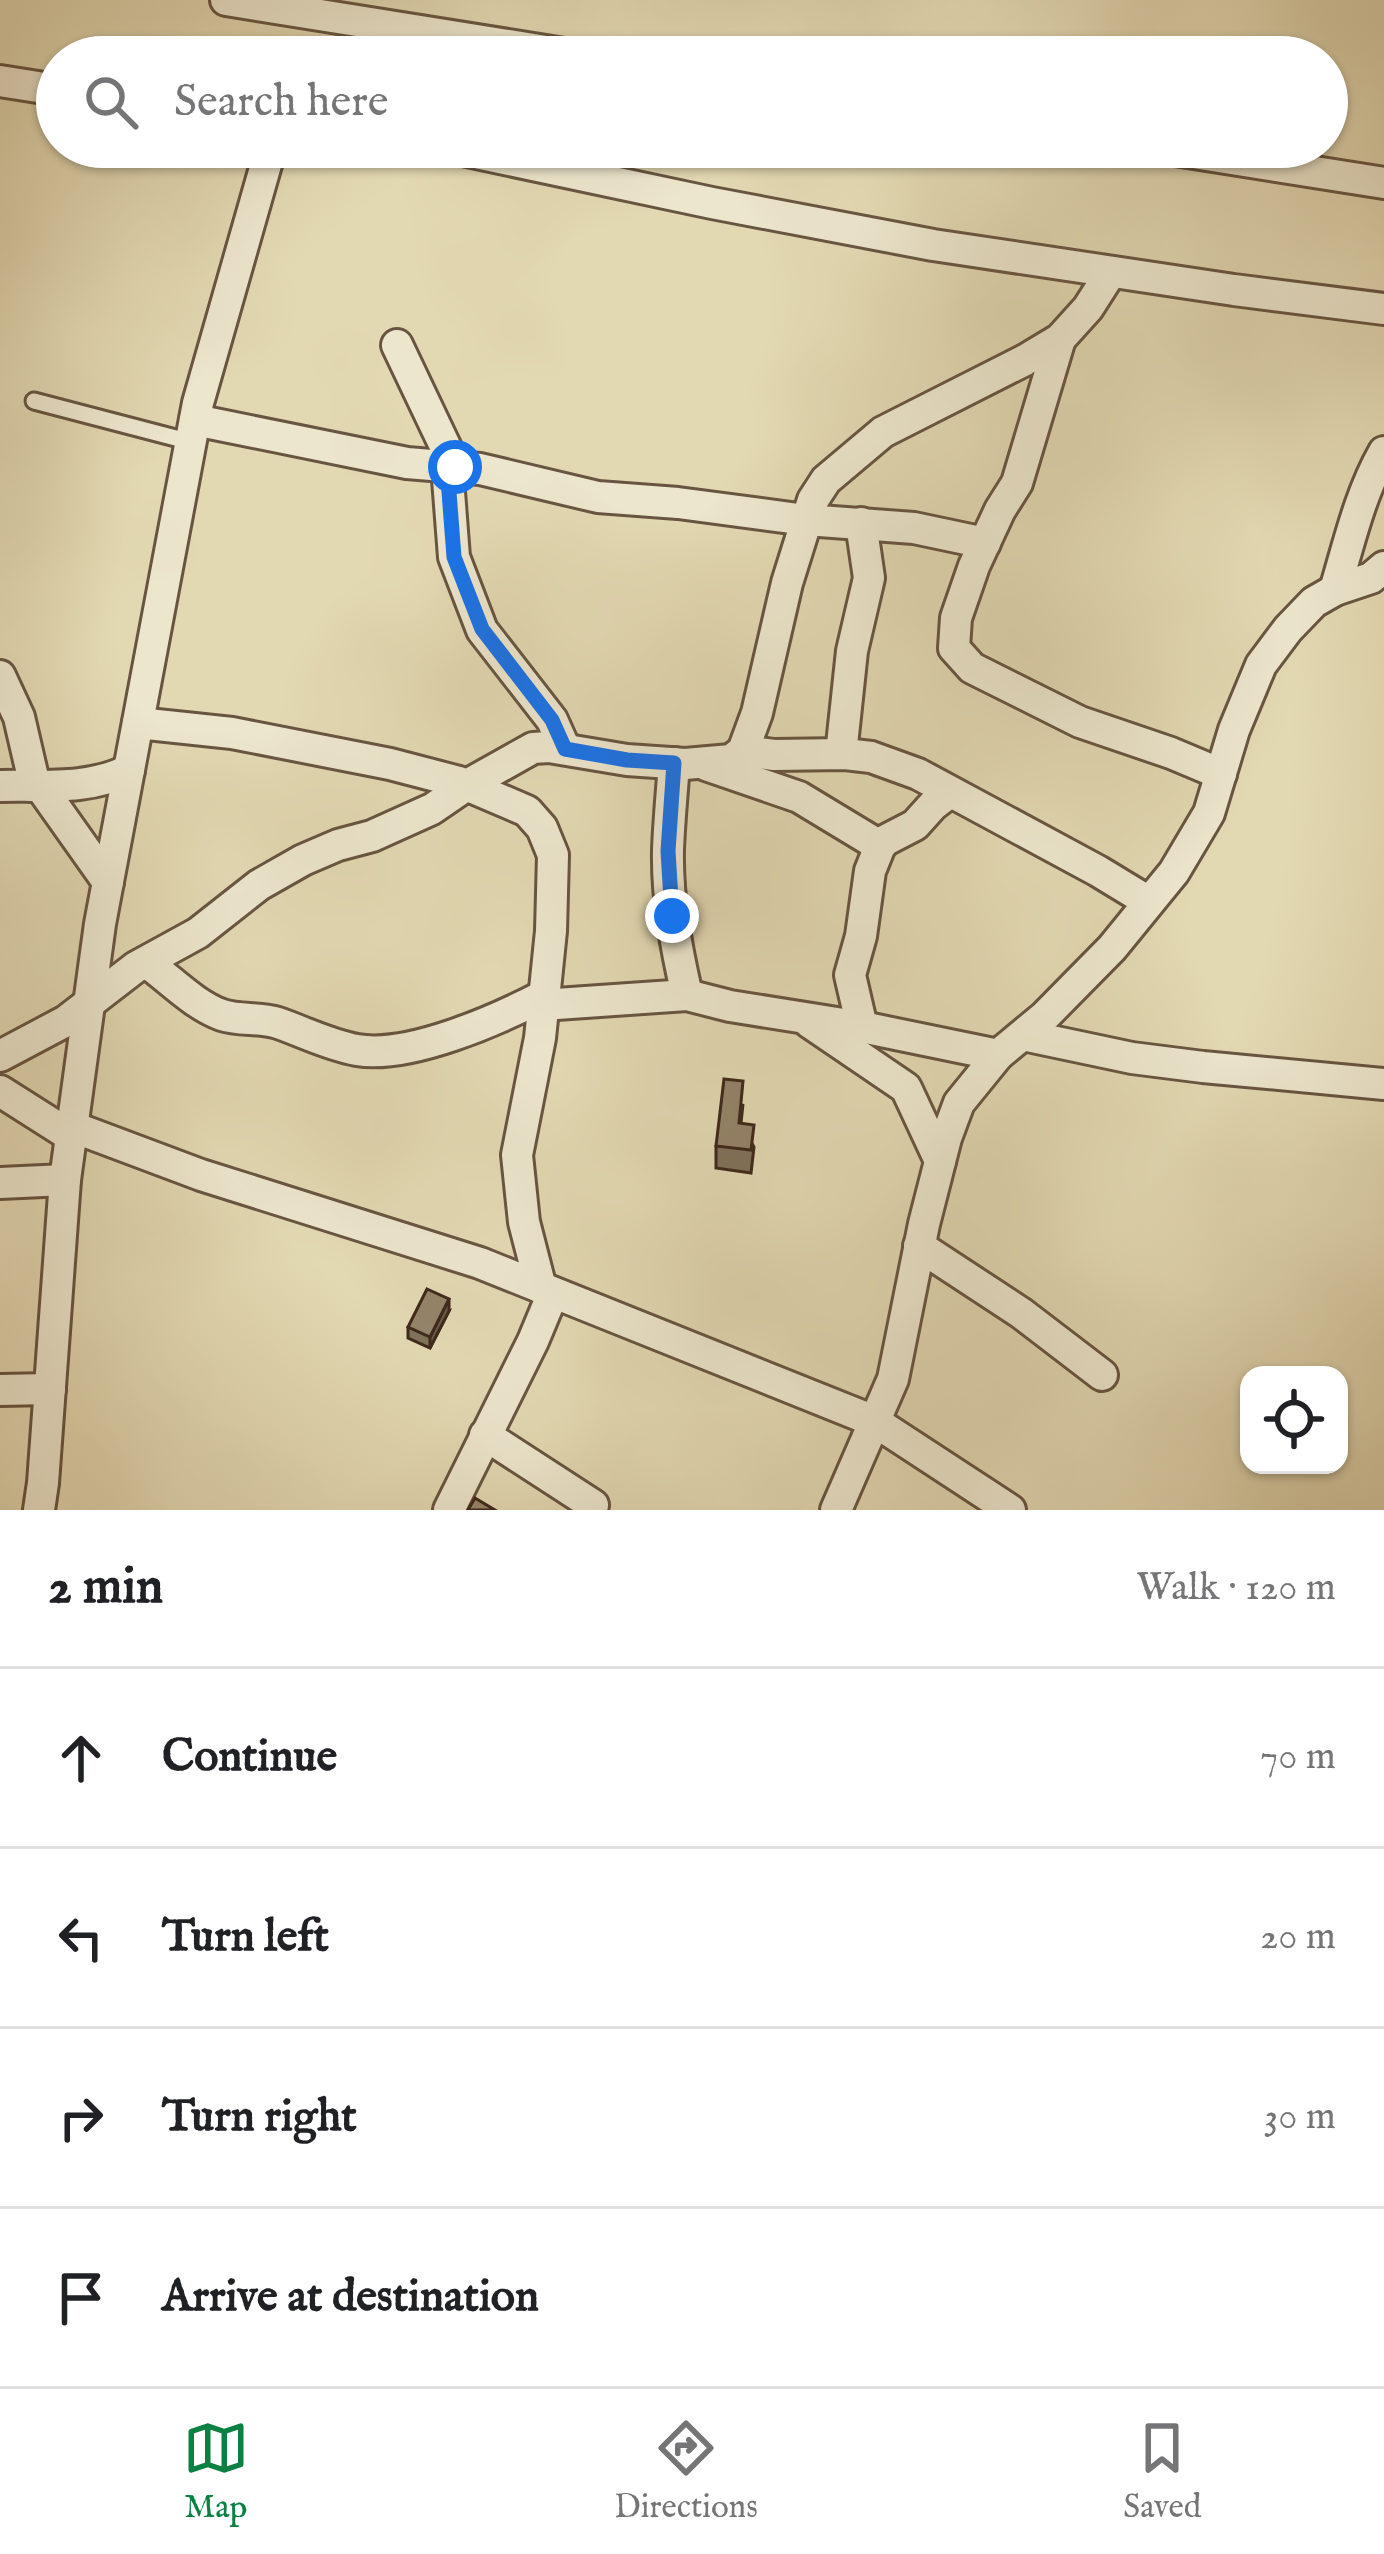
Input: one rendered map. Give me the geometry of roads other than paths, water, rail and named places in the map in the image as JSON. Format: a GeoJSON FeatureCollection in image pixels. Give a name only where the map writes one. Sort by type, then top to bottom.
{"type":"FeatureCollection","features":[{"type":"Feature","properties":{"kind":"street"},"geometry":{"type":"LineString","coordinates":[[226,0],[451,36]]}},
{"type":"Feature","properties":{"kind":"street"},"geometry":{"type":"LineString","coordinates":[[0,81],[36,87]]}},
{"type":"Feature","properties":{"kind":"street"},"geometry":{"type":"LineString","coordinates":[[39,1510],[65,1180],[100,924],[193,431],[265,168]]}},
{"type":"Feature","properties":{"kind":"street"},"geometry":{"type":"LineString","coordinates":[[547,168],[933,245],[1384,309]]}},
{"type":"Feature","properties":{"kind":"street"},"geometry":{"type":"LineString","coordinates":[[1289,168],[1384,183]]}},
{"type":"Feature","properties":{"kind":"street"},"geometry":{"type":"LineString","coordinates":[[0,1056],[56,1027],[302,860],[432,809],[533,748],[627,760],[731,760],[743,751],[757,713],[787,583],[813,500],[826,480],[883,432],[1060,339],[1111,272]]}},
{"type":"Feature","properties":{"kind":"street"},"geometry":{"type":"LineString","coordinates":[[1060,339],[1017,483],[985,542],[956,618],[954,648],[972,668],[1080,722],[1221,774]]}},
{"type":"Feature","properties":{"kind":"street"},"geometry":{"type":"LineString","coordinates":[[397,345],[451,466],[454,557],[482,629],[552,720],[565,749]]}},
{"type":"Feature","properties":{"kind":"street"},"geometry":{"type":"LineString","coordinates":[[193,431],[407,463],[480,469],[598,497],[914,528],[985,542]]}},
{"type":"Feature","properties":{"kind":"street"},"geometry":{"type":"LineString","coordinates":[[1335,590],[1359,511],[1384,452]]}},
{"type":"Feature","properties":{"kind":"street"},"geometry":{"type":"LineString","coordinates":[[841,754],[852,651],[869,578],[861,523]]}},
{"type":"Feature","properties":{"kind":"street"},"geometry":{"type":"LineString","coordinates":[[836,1510],[893,1379],[940,1161],[959,1103],[998,1055],[1045,1016],[1112,948],[1174,872],[1209,813],[1234,730],[1261,664],[1288,629],[1314,602],[1371,578],[1384,567]]}},
{"type":"Feature","properties":{"kind":"street"},"geometry":{"type":"LineString","coordinates":[[0,676],[19,717],[38,786],[108,882]]}},
{"type":"Feature","properties":{"kind":"street"},"geometry":{"type":"LineString","coordinates":[[138,723],[232,733],[390,764],[467,785],[527,811],[542,828],[554,855],[540,1038],[517,1155],[524,1222],[547,1290],[533,1341],[448,1510]]}},
{"type":"Feature","properties":{"kind":"street"},"geometry":{"type":"LineString","coordinates":[[743,751],[871,757],[918,774],[1149,902]]}},
{"type":"Feature","properties":{"kind":"street"},"geometry":{"type":"LineString","coordinates":[[687,763],[799,797],[880,847]]}},
{"type":"Feature","properties":{"kind":"street"},"geometry":{"type":"LineString","coordinates":[[687,763],[668,851],[676,946],[687,995]]}},
{"type":"Feature","properties":{"kind":"street"},"geometry":{"type":"LineString","coordinates":[[0,787],[101,782],[129,770]]}},
{"type":"Feature","properties":{"kind":"street"},"geometry":{"type":"LineString","coordinates":[[862,1027],[850,975],[870,871],[886,840],[916,825],[950,791]]}},
{"type":"Feature","properties":{"kind":"street"},"geometry":{"type":"LineString","coordinates":[[146,962],[224,1016],[268,1019],[363,1051],[460,1034],[543,1000],[687,995],[998,1055]]}},
{"type":"Feature","properties":{"kind":"street"},"geometry":{"type":"LineString","coordinates":[[801,1016],[906,1088],[940,1161]]}},
{"type":"Feature","properties":{"kind":"street"},"geometry":{"type":"LineString","coordinates":[[1023,1034],[1132,1058],[1384,1084]]}},
{"type":"Feature","properties":{"kind":"street"},"geometry":{"type":"LineString","coordinates":[[0,1091],[72,1132],[480,1263],[874,1421],[1010,1510]]}},
{"type":"Feature","properties":{"kind":"street"},"geometry":{"type":"LineString","coordinates":[[0,1183],[65,1180]]}},
{"type":"Feature","properties":{"kind":"street"},"geometry":{"type":"LineString","coordinates":[[920,1246],[1021,1313],[1102,1376]]}},
{"type":"Feature","properties":{"kind":"street"},"geometry":{"type":"LineString","coordinates":[[0,1390],[50,1389]]}},
{"type":"Feature","properties":{"kind":"street"},"geometry":{"type":"LineString","coordinates":[[485,1435],[593,1505]]}},
{"type":"Feature","properties":{"kind":"lane"},"geometry":{"type":"LineString","coordinates":[[34,401],[193,431]]}}]}
